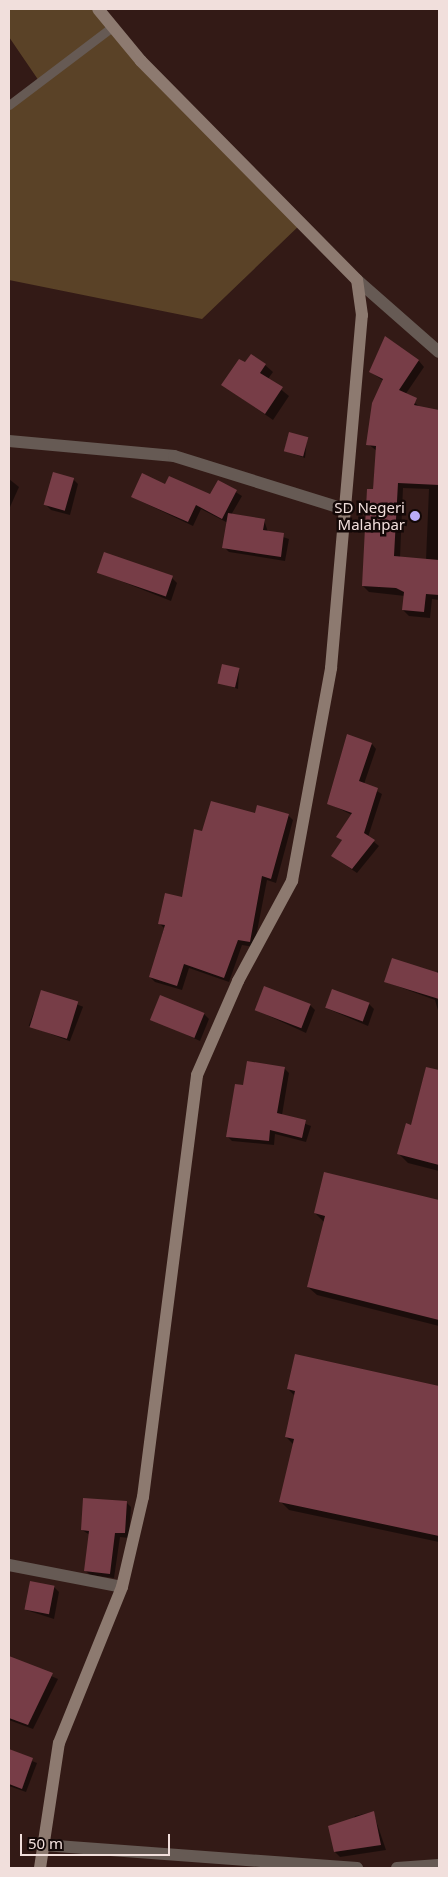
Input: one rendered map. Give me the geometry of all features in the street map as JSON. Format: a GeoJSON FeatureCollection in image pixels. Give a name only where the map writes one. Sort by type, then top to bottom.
{"type":"FeatureCollection","features":[{"type":"Feature","properties":{"kind":"street"},"geometry":{"type":"LineString","coordinates":[[98,9],[112,27],[357,280],[439,352]]}},
{"type":"Feature","properties":{"kind":"street"},"geometry":{"type":"LineString","coordinates":[[40,1868],[59,1743],[122,1586],[143,1497],[197,1075],[238,981],[292,881],[330,668],[362,315],[357,280]]}},
{"type":"Feature","properties":{"kind":"street"},"geometry":{"type":"LineString","coordinates":[[9,442],[174,456],[344,509]]}},
{"type":"Feature","properties":{"kind":"street"},"geometry":{"type":"LineString","coordinates":[[9,1565],[122,1586]]}},
{"type":"Feature","properties":{"kind":"street"},"geometry":{"type":"LineString","coordinates":[[43,1845],[357,1868]]}},
{"type":"Feature","properties":{"kind":"street"},"geometry":{"type":"LineString","coordinates":[[397,1868],[439,1865]]}},
{"type":"Feature","properties":{"kind":"lane"},"geometry":{"type":"LineString","coordinates":[[9,105],[112,27]]}},
{"type":"Feature","properties":{"kind":"shaded area"},"geometry":{"type":"Polygon","coordinates":[[[9,9],[94,9],[303,222],[202,319],[9,280],[9,101],[39,81],[9,37],[9,9]]]}},
{"type":"Feature","properties":{"kind":"building"},"geometry":{"type":"Polygon","coordinates":[[[385,336],[419,360],[399,390],[417,398],[414,405],[439,410],[439,485],[398,483],[394,556],[439,560],[439,595],[426,594],[424,612],[402,610],[404,592],[396,588],[362,586],[367,489],[373,489],[376,446],[366,445],[372,403],[383,379],[369,372],[385,336]]]}},
{"type":"Feature","properties":{"kind":"building"},"geometry":{"type":"Polygon","coordinates":[[[251,354],[266,364],[260,373],[283,387],[265,414],[221,385],[239,359],[245,362],[251,354]]]}},
{"type":"Feature","properties":{"kind":"building"},"geometry":{"type":"Polygon","coordinates":[[[289,432],[308,437],[303,456],[284,451],[289,432]]]}},
{"type":"Feature","properties":{"kind":"building"},"geometry":{"type":"Polygon","coordinates":[[[53,472],[74,478],[65,511],[44,505],[53,472]]]}},
{"type":"Feature","properties":{"kind":"building"},"geometry":{"type":"Polygon","coordinates":[[[142,473],[165,484],[169,476],[210,494],[218,480],[237,490],[222,519],[196,505],[188,522],[131,497],[142,473]]]}},
{"type":"Feature","properties":{"kind":"building"},"geometry":{"type":"Polygon","coordinates":[[[228,513],[265,519],[263,530],[284,533],[281,557],[222,548],[228,513]]]}},
{"type":"Feature","properties":{"kind":"building"},"geometry":{"type":"Polygon","coordinates":[[[104,552],[173,576],[166,597],[97,573],[104,552]]]}},
{"type":"Feature","properties":{"kind":"building"},"geometry":{"type":"Polygon","coordinates":[[[222,664],[240,668],[235,688],[218,683],[222,664]]]}},
{"type":"Feature","properties":{"kind":"building"},"geometry":{"type":"Polygon","coordinates":[[[347,734],[372,743],[359,781],[378,788],[364,833],[375,840],[352,869],[331,856],[342,840],[336,837],[352,813],[327,804],[347,734]]]}},
{"type":"Feature","properties":{"kind":"building"},"geometry":{"type":"Polygon","coordinates":[[[211,801],[255,813],[257,805],[289,814],[271,879],[262,876],[250,942],[238,940],[224,978],[184,964],[177,986],[149,977],[165,925],[158,924],[165,893],[182,897],[194,829],[202,831],[211,801]]]}},
{"type":"Feature","properties":{"kind":"building"},"geometry":{"type":"Polygon","coordinates":[[[392,958],[439,973],[439,999],[384,982],[392,958]]]}},
{"type":"Feature","properties":{"kind":"building"},"geometry":{"type":"Polygon","coordinates":[[[264,986],[311,1004],[301,1028],[255,1010],[264,986]]]}},
{"type":"Feature","properties":{"kind":"building"},"geometry":{"type":"Polygon","coordinates":[[[332,989],[370,1003],[363,1021],[325,1008],[332,989]]]}},
{"type":"Feature","properties":{"kind":"building"},"geometry":{"type":"Polygon","coordinates":[[[41,990],[78,1001],[67,1039],[30,1027],[41,990]]]}},
{"type":"Feature","properties":{"kind":"building"},"geometry":{"type":"Polygon","coordinates":[[[160,995],[205,1013],[194,1038],[150,1020],[160,995]]]}},
{"type":"Feature","properties":{"kind":"building"},"geometry":{"type":"Polygon","coordinates":[[[247,1061],[285,1067],[277,1113],[306,1120],[302,1138],[270,1130],[269,1141],[226,1137],[235,1084],[243,1085],[247,1061]]]}},
{"type":"Feature","properties":{"kind":"building"},"geometry":{"type":"Polygon","coordinates":[[[426,1067],[439,1070],[439,1165],[397,1154],[406,1123],[411,1125],[426,1067]]]}},
{"type":"Feature","properties":{"kind":"building"},"geometry":{"type":"Polygon","coordinates":[[[324,1172],[439,1200],[439,1320],[307,1287],[325,1216],[314,1213],[324,1172]]]}},
{"type":"Feature","properties":{"kind":"building"},"geometry":{"type":"Polygon","coordinates":[[[295,1354],[439,1386],[439,1536],[279,1502],[294,1439],[285,1437],[295,1391],[287,1389],[295,1354]]]}},
{"type":"Feature","properties":{"kind":"building"},"geometry":{"type":"Polygon","coordinates":[[[83,1498],[127,1501],[125,1533],[115,1533],[110,1574],[84,1571],[89,1531],[81,1530],[83,1498]]]}},
{"type":"Feature","properties":{"kind":"building"},"geometry":{"type":"Polygon","coordinates":[[[30,1581],[55,1586],[49,1614],[24,1609],[30,1581]]]}},
{"type":"Feature","properties":{"kind":"building"},"geometry":{"type":"Polygon","coordinates":[[[9,1656],[53,1673],[28,1725],[9,1718],[9,1656]]]}},
{"type":"Feature","properties":{"kind":"building"},"geometry":{"type":"Polygon","coordinates":[[[9,1749],[33,1758],[22,1789],[9,1784],[9,1749]]]}},
{"type":"Feature","properties":{"kind":"building"},"geometry":{"type":"Polygon","coordinates":[[[374,1811],[381,1845],[334,1852],[328,1826],[374,1811]]]}},
{"type":"Feature","properties":{"kind":"place","name":"SD Negeri Malahpar"},"geometry":{"type":"Point","coordinates":[415,516]}}]}
